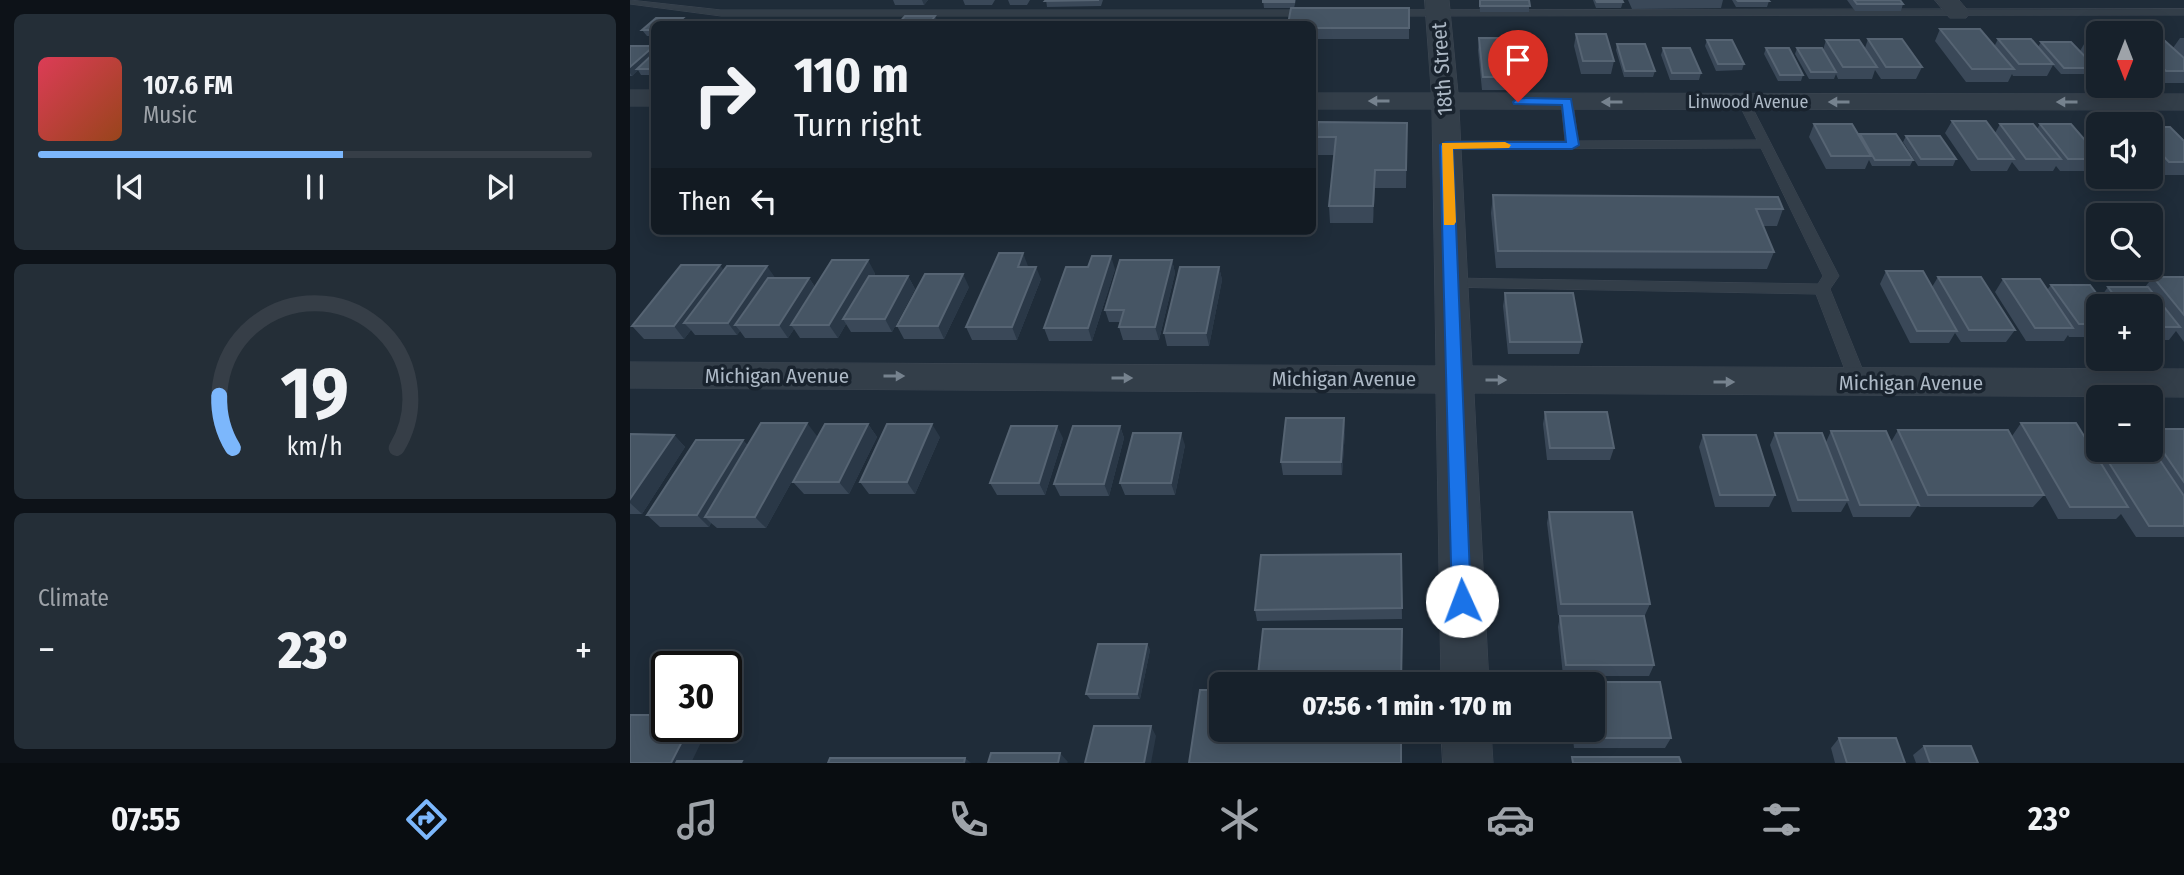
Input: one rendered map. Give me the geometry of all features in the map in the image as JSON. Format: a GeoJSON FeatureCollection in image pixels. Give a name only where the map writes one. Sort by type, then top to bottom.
{"type":"FeatureCollection","features":[{"type":"Feature","properties":{"kind":"street","name":"18th Street"},"geometry":{"type":"LineString","coordinates":[[1437,7],[1445,101],[1465,672]]}},
{"type":"Feature","properties":{"kind":"street"},"geometry":{"type":"LineString","coordinates":[[630,98],[651,98]]}},
{"type":"Feature","properties":{"kind":"street","name":"Linwood Avenue"},"geometry":{"type":"LineString","coordinates":[[1316,101],[2184,102]]}},
{"type":"Feature","properties":{"kind":"street","name":"Michigan Avenue"},"geometry":{"type":"LineString","coordinates":[[630,375],[2184,383]]}},
{"type":"Feature","properties":{"kind":"street"},"geometry":{"type":"LineString","coordinates":[[1467,742],[1468,763]]}},
{"type":"Feature","properties":{"kind":"lane"},"geometry":{"type":"LineString","coordinates":[[630,1],[721,13],[1327,13]]}},
{"type":"Feature","properties":{"kind":"lane"},"geometry":{"type":"LineString","coordinates":[[1369,13],[1437,7],[1952,6],[2184,12]]}},
{"type":"Feature","properties":{"kind":"lane"},"geometry":{"type":"LineString","coordinates":[[1567,102],[1572,145]]}},
{"type":"Feature","properties":{"kind":"lane"},"geometry":{"type":"LineString","coordinates":[[1744,102],[1831,276],[1822,289]]}},
{"type":"Feature","properties":{"kind":"lane"},"geometry":{"type":"LineString","coordinates":[[1446,145],[1766,144]]}},
{"type":"Feature","properties":{"kind":"lane"},"geometry":{"type":"LineString","coordinates":[[1451,283],[1822,289]]}},
{"type":"Feature","properties":{"kind":"lane"},"geometry":{"type":"LineString","coordinates":[[1822,289],[1859,383]]}},
{"type":"Feature","properties":{"kind":"building"},"geometry":{"type":"Polygon","coordinates":[[[1294,0],[1294,2],[1263,2],[1294,0]]]}},
{"type":"Feature","properties":{"kind":"building"},"geometry":{"type":"Polygon","coordinates":[[[1480,0],[1529,0],[1530,6],[1480,6],[1480,0]]]}},
{"type":"Feature","properties":{"kind":"building"},"geometry":{"type":"Polygon","coordinates":[[[1596,0],[1622,0],[1623,2],[1597,2],[1596,0]]]}},
{"type":"Feature","properties":{"kind":"building"},"geometry":{"type":"Polygon","coordinates":[[[1768,0],[1769,1],[1738,1],[1768,0]]]}},
{"type":"Feature","properties":{"kind":"building"},"geometry":{"type":"Polygon","coordinates":[[[1854,0],[1900,0],[1903,4],[1857,4],[1854,0]]]}},
{"type":"Feature","properties":{"kind":"building"},"geometry":{"type":"Polygon","coordinates":[[[1291,8],[1409,8],[1409,28],[1316,28],[1316,21],[1289,21],[1291,8]]]}},
{"type":"Feature","properties":{"kind":"building"},"geometry":{"type":"Polygon","coordinates":[[[905,16],[935,16],[931,21],[901,21],[905,16]]]}},
{"type":"Feature","properties":{"kind":"building"},"geometry":{"type":"Polygon","coordinates":[[[656,18],[683,18],[680,21],[652,21],[656,18]]]}},
{"type":"Feature","properties":{"kind":"building"},"geometry":{"type":"Polygon","coordinates":[[[651,22],[651,30],[642,30],[651,22]]]}},
{"type":"Feature","properties":{"kind":"building"},"geometry":{"type":"Polygon","coordinates":[[[1940,29],[1980,29],[2014,69],[1972,69],[1940,29]]]}},
{"type":"Feature","properties":{"kind":"building"},"geometry":{"type":"Polygon","coordinates":[[[1576,34],[1606,34],[1614,61],[1583,61],[1576,34]]]}},
{"type":"Feature","properties":{"kind":"building"},"geometry":{"type":"Polygon","coordinates":[[[1479,38],[1514,38],[1521,77],[1483,77],[1479,38]]]}},
{"type":"Feature","properties":{"kind":"building"},"geometry":{"type":"Polygon","coordinates":[[[1868,39],[1902,39],[1922,67],[1886,67],[1868,39]]]}},
{"type":"Feature","properties":{"kind":"building"},"geometry":{"type":"Polygon","coordinates":[[[1998,39],[2031,39],[2053,64],[2019,64],[1998,39]]]}},
{"type":"Feature","properties":{"kind":"building"},"geometry":{"type":"Polygon","coordinates":[[[2163,39],[2184,58],[2184,71],[2166,71],[2163,68],[2163,39]]]}},
{"type":"Feature","properties":{"kind":"building"},"geometry":{"type":"Polygon","coordinates":[[[1707,40],[1732,40],[1744,64],[1718,64],[1707,40]]]}},
{"type":"Feature","properties":{"kind":"building"},"geometry":{"type":"Polygon","coordinates":[[[1826,40],[1859,40],[1877,67],[1843,67],[1826,40]]]}},
{"type":"Feature","properties":{"kind":"building"},"geometry":{"type":"Polygon","coordinates":[[[2041,42],[2071,42],[2086,58],[2086,68],[2064,68],[2041,42]]]}},
{"type":"Feature","properties":{"kind":"building"},"geometry":{"type":"Polygon","coordinates":[[[1617,44],[1645,44],[1655,71],[1625,71],[1617,44]]]}},
{"type":"Feature","properties":{"kind":"building"},"geometry":{"type":"Polygon","coordinates":[[[630,46],[651,46],[651,49],[630,67],[630,46]]]}},
{"type":"Feature","properties":{"kind":"building"},"geometry":{"type":"Polygon","coordinates":[[[1663,48],[1690,48],[1701,73],[1672,73],[1663,48]]]}},
{"type":"Feature","properties":{"kind":"building"},"geometry":{"type":"Polygon","coordinates":[[[1766,48],[1789,48],[1803,75],[1780,75],[1766,48]]]}},
{"type":"Feature","properties":{"kind":"building"},"geometry":{"type":"Polygon","coordinates":[[[1797,48],[1822,48],[1836,72],[1811,72],[1797,48]]]}},
{"type":"Feature","properties":{"kind":"building"},"geometry":{"type":"Polygon","coordinates":[[[651,56],[651,69],[637,69],[651,56]]]}},
{"type":"Feature","properties":{"kind":"building"},"geometry":{"type":"Polygon","coordinates":[[[1952,121],[1986,121],[2014,159],[1978,159],[1952,121]]]}},
{"type":"Feature","properties":{"kind":"building"},"geometry":{"type":"Polygon","coordinates":[[[1318,122],[1407,123],[1406,170],[1375,170],[1373,206],[1329,206],[1336,137],[1316,137],[1318,122]]]}},
{"type":"Feature","properties":{"kind":"building"},"geometry":{"type":"Polygon","coordinates":[[[1814,124],[1852,124],[1871,156],[1831,156],[1814,124]]]}},
{"type":"Feature","properties":{"kind":"building"},"geometry":{"type":"Polygon","coordinates":[[[2000,124],[2033,124],[2061,159],[2026,159],[2000,124]]]}},
{"type":"Feature","properties":{"kind":"building"},"geometry":{"type":"Polygon","coordinates":[[[2040,124],[2071,124],[2086,141],[2086,159],[2068,159],[2040,124]]]}},
{"type":"Feature","properties":{"kind":"building"},"geometry":{"type":"Polygon","coordinates":[[[2163,127],[2170,127],[2184,141],[2184,162],[2169,162],[2163,156],[2163,127]]]}},
{"type":"Feature","properties":{"kind":"building"},"geometry":{"type":"Polygon","coordinates":[[[1860,134],[1896,134],[1913,160],[1875,160],[1860,134]]]}},
{"type":"Feature","properties":{"kind":"building"},"geometry":{"type":"Polygon","coordinates":[[[1906,136],[1940,136],[1956,159],[1921,159],[1906,136]]]}},
{"type":"Feature","properties":{"kind":"building"},"geometry":{"type":"Polygon","coordinates":[[[1493,195],[1778,197],[1783,209],[1756,209],[1774,252],[1498,251],[1493,195]]]}},
{"type":"Feature","properties":{"kind":"building"},"geometry":{"type":"Polygon","coordinates":[[[999,253],[1023,253],[1018,267],[1036,267],[1012,327],[966,327],[999,253]]]}},
{"type":"Feature","properties":{"kind":"building"},"geometry":{"type":"Polygon","coordinates":[[[1092,256],[1111,256],[1088,328],[1044,328],[1066,267],[1088,267],[1092,256]]]}},
{"type":"Feature","properties":{"kind":"building"},"geometry":{"type":"Polygon","coordinates":[[[832,260],[868,260],[829,325],[791,325],[832,260]]]}},
{"type":"Feature","properties":{"kind":"building"},"geometry":{"type":"Polygon","coordinates":[[[1120,260],[1172,260],[1155,327],[1119,327],[1124,310],[1105,310],[1120,260]]]}},
{"type":"Feature","properties":{"kind":"building"},"geometry":{"type":"Polygon","coordinates":[[[681,265],[720,265],[674,326],[632,326],[681,265]]]}},
{"type":"Feature","properties":{"kind":"building"},"geometry":{"type":"Polygon","coordinates":[[[727,266],[767,266],[728,323],[684,323],[727,266]]]}},
{"type":"Feature","properties":{"kind":"building"},"geometry":{"type":"Polygon","coordinates":[[[1180,267],[1219,267],[1206,333],[1164,333],[1180,267]]]}},
{"type":"Feature","properties":{"kind":"building"},"geometry":{"type":"Polygon","coordinates":[[[1886,271],[1923,271],[1957,331],[1917,331],[1886,271]]]}},
{"type":"Feature","properties":{"kind":"building"},"geometry":{"type":"Polygon","coordinates":[[[925,274],[963,274],[938,326],[897,326],[925,274]]]}},
{"type":"Feature","properties":{"kind":"building"},"geometry":{"type":"Polygon","coordinates":[[[869,276],[908,276],[885,319],[843,319],[869,276]]]}},
{"type":"Feature","properties":{"kind":"building"},"geometry":{"type":"Polygon","coordinates":[[[1938,277],[1981,277],[2015,330],[1969,330],[1938,277]]]}},
{"type":"Feature","properties":{"kind":"building"},"geometry":{"type":"Polygon","coordinates":[[[2163,277],[2184,277],[2184,315],[2155,280],[2163,280],[2163,277]]]}},
{"type":"Feature","properties":{"kind":"building"},"geometry":{"type":"Polygon","coordinates":[[[768,278],[809,278],[779,325],[735,325],[768,278]]]}},
{"type":"Feature","properties":{"kind":"building"},"geometry":{"type":"Polygon","coordinates":[[[2003,279],[2040,279],[2073,328],[2035,328],[2003,279]]]}},
{"type":"Feature","properties":{"kind":"building"},"geometry":{"type":"Polygon","coordinates":[[[2051,285],[2090,285],[2097,294],[2086,294],[2086,324],[2079,324],[2051,285]]]}},
{"type":"Feature","properties":{"kind":"building"},"geometry":{"type":"Polygon","coordinates":[[[2108,287],[2148,287],[2154,294],[2113,294],[2108,287]]]}},
{"type":"Feature","properties":{"kind":"building"},"geometry":{"type":"Polygon","coordinates":[[[1505,293],[1573,293],[1582,342],[1510,342],[1505,293]]]}},
{"type":"Feature","properties":{"kind":"building"},"geometry":{"type":"Polygon","coordinates":[[[2163,306],[2180,327],[2163,327],[2163,306]]]}},
{"type":"Feature","properties":{"kind":"building"},"geometry":{"type":"Polygon","coordinates":[[[1545,412],[1607,412],[1614,448],[1550,448],[1545,412]]]}},
{"type":"Feature","properties":{"kind":"building"},"geometry":{"type":"Polygon","coordinates":[[[1286,418],[1344,418],[1341,462],[1281,462],[1286,418]]]}},
{"type":"Feature","properties":{"kind":"building"},"geometry":{"type":"Polygon","coordinates":[[[761,423],[807,423],[755,517],[705,517],[761,423]]]}},
{"type":"Feature","properties":{"kind":"building"},"geometry":{"type":"Polygon","coordinates":[[[2021,423],[2076,423],[2086,439],[2086,462],[2100,462],[2128,507],[2070,507],[2021,423]]]}},
{"type":"Feature","properties":{"kind":"building"},"geometry":{"type":"Polygon","coordinates":[[[825,424],[868,424],[839,482],[793,482],[825,424]]]}},
{"type":"Feature","properties":{"kind":"building"},"geometry":{"type":"Polygon","coordinates":[[[887,424],[932,424],[907,482],[860,482],[887,424]]]}},
{"type":"Feature","properties":{"kind":"building"},"geometry":{"type":"Polygon","coordinates":[[[1011,426],[1057,426],[1039,483],[990,483],[1011,426]]]}},
{"type":"Feature","properties":{"kind":"building"},"geometry":{"type":"Polygon","coordinates":[[[1073,426],[1120,426],[1104,484],[1054,484],[1073,426]]]}},
{"type":"Feature","properties":{"kind":"building"},"geometry":{"type":"Polygon","coordinates":[[[2163,429],[2184,429],[2184,482],[2163,451],[2163,429]]]}},
{"type":"Feature","properties":{"kind":"building"},"geometry":{"type":"Polygon","coordinates":[[[1898,430],[2008,430],[2044,495],[1928,495],[1898,430]]]}},
{"type":"Feature","properties":{"kind":"building"},"geometry":{"type":"Polygon","coordinates":[[[1831,431],[1886,431],[1919,505],[1860,505],[1831,431]]]}},
{"type":"Feature","properties":{"kind":"building"},"geometry":{"type":"Polygon","coordinates":[[[1133,433],[1181,433],[1171,483],[1120,483],[1133,433]]]}},
{"type":"Feature","properties":{"kind":"building"},"geometry":{"type":"Polygon","coordinates":[[[1775,433],[1822,433],[1848,500],[1798,500],[1775,433]]]}},
{"type":"Feature","properties":{"kind":"building"},"geometry":{"type":"Polygon","coordinates":[[[630,434],[674,435],[630,499],[630,434]]]}},
{"type":"Feature","properties":{"kind":"building"},"geometry":{"type":"Polygon","coordinates":[[[1703,435],[1756,435],[1775,495],[1720,495],[1703,435]]]}},
{"type":"Feature","properties":{"kind":"building"},"geometry":{"type":"Polygon","coordinates":[[[696,440],[743,440],[697,515],[647,515],[696,440]]]}},
{"type":"Feature","properties":{"kind":"building"},"geometry":{"type":"Polygon","coordinates":[[[2109,462],[2161,462],[2184,496],[2184,526],[2149,526],[2109,462]]]}},
{"type":"Feature","properties":{"kind":"building"},"geometry":{"type":"Polygon","coordinates":[[[1549,512],[1632,512],[1650,604],[1561,604],[1549,512]]]}},
{"type":"Feature","properties":{"kind":"building"},"geometry":{"type":"Polygon","coordinates":[[[1401,554],[1402,608],[1255,610],[1261,555],[1401,554]]]}},
{"type":"Feature","properties":{"kind":"building"},"geometry":{"type":"Polygon","coordinates":[[[1560,616],[1644,616],[1654,665],[1566,665],[1560,616]]]}},
{"type":"Feature","properties":{"kind":"building"},"geometry":{"type":"Polygon","coordinates":[[[1263,629],[1402,629],[1401,672],[1258,672],[1263,629]]]}},
{"type":"Feature","properties":{"kind":"building"},"geometry":{"type":"Polygon","coordinates":[[[1098,644],[1147,644],[1137,694],[1086,694],[1098,644]]]}},
{"type":"Feature","properties":{"kind":"building"},"geometry":{"type":"Polygon","coordinates":[[[1605,682],[1660,682],[1671,738],[1605,738],[1605,682]]]}},
{"type":"Feature","properties":{"kind":"building"},"geometry":{"type":"Polygon","coordinates":[[[1200,690],[1209,690],[1209,742],[1401,742],[1401,763],[1189,763],[1200,690]]]}},
{"type":"Feature","properties":{"kind":"building"},"geometry":{"type":"Polygon","coordinates":[[[630,715],[651,715],[651,742],[682,742],[671,763],[630,763],[630,715]]]}},
{"type":"Feature","properties":{"kind":"building"},"geometry":{"type":"Polygon","coordinates":[[[1094,726],[1151,726],[1144,763],[1085,763],[1094,726]]]}},
{"type":"Feature","properties":{"kind":"building"},"geometry":{"type":"Polygon","coordinates":[[[1839,738],[1896,738],[1905,763],[1847,763],[1839,738]]]}},
{"type":"Feature","properties":{"kind":"building"},"geometry":{"type":"Polygon","coordinates":[[[1924,746],[1971,746],[1978,763],[1930,763],[1924,746]]]}},
{"type":"Feature","properties":{"kind":"building"},"geometry":{"type":"Polygon","coordinates":[[[991,753],[1060,753],[1058,763],[988,763],[991,753]]]}},
{"type":"Feature","properties":{"kind":"building"},"geometry":{"type":"Polygon","coordinates":[[[1572,757],[1679,757],[1681,763],[1573,763],[1572,757]]]}},
{"type":"Feature","properties":{"kind":"building"},"geometry":{"type":"Polygon","coordinates":[[[830,758],[965,758],[964,763],[828,763],[830,758]]]}},
{"type":"Feature","properties":{"kind":"building"},"geometry":{"type":"Polygon","coordinates":[[[677,761],[742,761],[676,763],[677,761]]]}},
{"type":"Feature","properties":{"kind":"slow traffic"},"geometry":{"type":"LineString","coordinates":[[1449,222],[1446,145],[1505,145]]}},
{"type":"Feature","properties":{"kind":"route"},"geometry":{"type":"LineString","coordinates":[[1462,601],[1446,145],[1572,145],[1567,102],[1518,102]]}}]}
